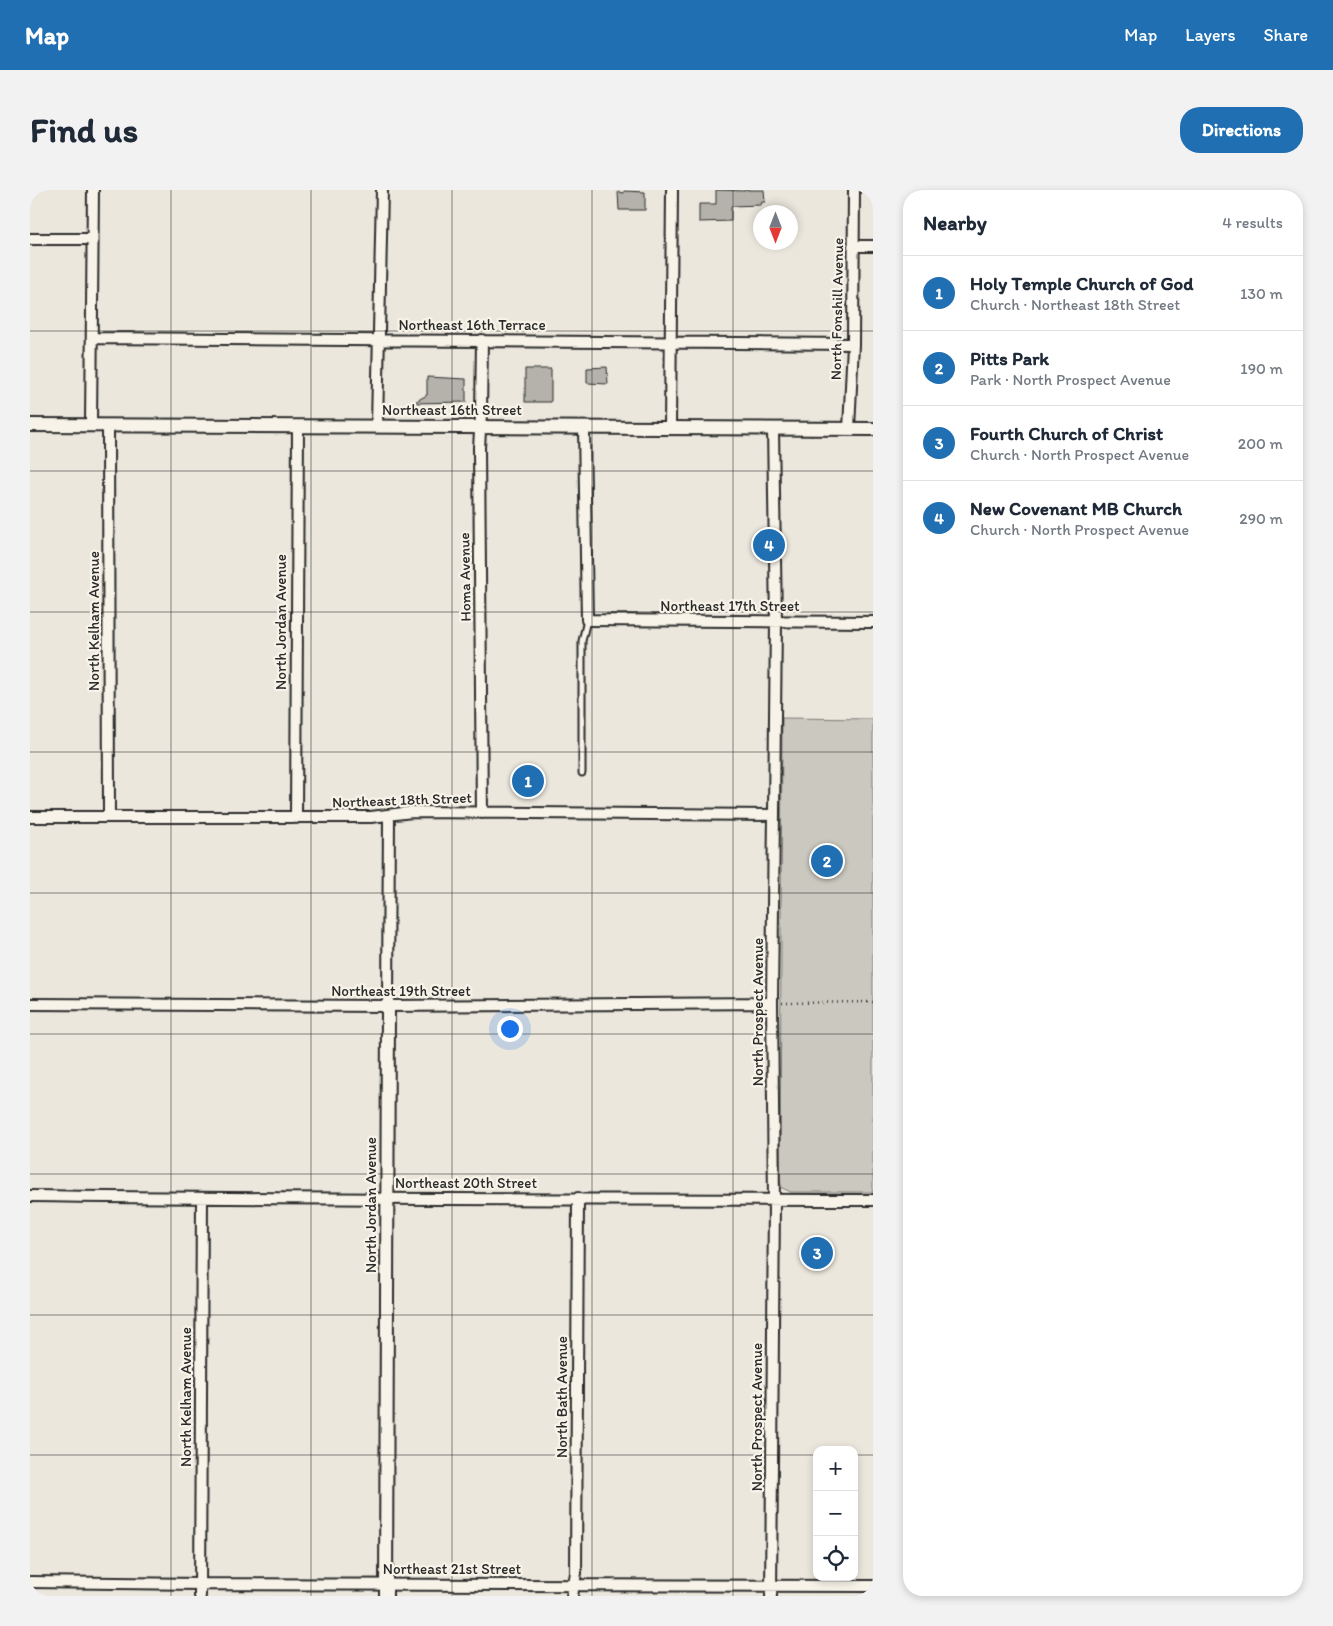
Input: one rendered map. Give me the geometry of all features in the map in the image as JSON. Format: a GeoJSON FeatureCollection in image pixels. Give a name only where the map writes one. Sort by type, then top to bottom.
{"type":"FeatureCollection","features":[{"type":"Feature","properties":{"kind":"street"},"geometry":{"type":"LineString","coordinates":[[91,425],[93,190]]}},
{"type":"Feature","properties":{"kind":"street"},"geometry":{"type":"LineString","coordinates":[[377,426],[382,190]]}},
{"type":"Feature","properties":{"kind":"street"},"geometry":{"type":"LineString","coordinates":[[670,428],[672,190]]}},
{"type":"Feature","properties":{"kind":"street","name":"North Fonshill Avenue"},"geometry":{"type":"LineString","coordinates":[[849,429],[853,344],[854,190]]}},
{"type":"Feature","properties":{"kind":"street"},"geometry":{"type":"LineString","coordinates":[[30,239],[92,239]]}},
{"type":"Feature","properties":{"kind":"street"},"geometry":{"type":"LineString","coordinates":[[853,246],[873,246]]}},
{"type":"Feature","properties":{"kind":"street","name":"Northeast 16th Terrace"},"geometry":{"type":"LineString","coordinates":[[92,338],[853,344]]}},
{"type":"Feature","properties":{"kind":"street","name":"Homa Avenue"},"geometry":{"type":"LineString","coordinates":[[482,340],[478,448],[482,813]]}},
{"type":"Feature","properties":{"kind":"street","name":"Northeast 16th Street"},"geometry":{"type":"LineString","coordinates":[[30,425],[873,429]]}},
{"type":"Feature","properties":{"kind":"street","name":"North Kelham Avenue"},"geometry":{"type":"LineString","coordinates":[[108,425],[109,817]]}},
{"type":"Feature","properties":{"kind":"street","name":"North Jordan Avenue"},"geometry":{"type":"LineString","coordinates":[[296,818],[298,426]]}},
{"type":"Feature","properties":{"kind":"street"},"geometry":{"type":"LineString","coordinates":[[584,427],[587,620]]}},
{"type":"Feature","properties":{"kind":"street","name":"North Prospect Avenue"},"geometry":{"type":"LineString","coordinates":[[771,1591],[774,1200],[772,1003],[776,622],[773,429]]}},
{"type":"Feature","properties":{"kind":"street","name":"Northeast 17th Street"},"geometry":{"type":"LineString","coordinates":[[587,620],[873,622]]}},
{"type":"Feature","properties":{"kind":"street","name":"Northeast 18th Street"},"geometry":{"type":"LineString","coordinates":[[30,817],[296,818],[371,817],[412,812],[774,815]]}},
{"type":"Feature","properties":{"kind":"street","name":"North Jordan Avenue"},"geometry":{"type":"LineString","coordinates":[[386,1590],[389,815]]}},
{"type":"Feature","properties":{"kind":"street","name":"Northeast 19th Street"},"geometry":{"type":"LineString","coordinates":[[30,1004],[388,1006],[772,1003]]}},
{"type":"Feature","properties":{"kind":"street","name":"Northeast 20th Street"},"geometry":{"type":"LineString","coordinates":[[30,1196],[873,1200]]}},
{"type":"Feature","properties":{"kind":"street","name":"North Kelham Avenue"},"geometry":{"type":"LineString","coordinates":[[200,1596],[202,1198]]}},
{"type":"Feature","properties":{"kind":"street","name":"North Bath Avenue"},"geometry":{"type":"LineString","coordinates":[[572,1596],[576,1562],[578,1198]]}},
{"type":"Feature","properties":{"kind":"street","name":"Northeast 21st Street"},"geometry":{"type":"LineString","coordinates":[[30,1582],[200,1584],[386,1590],[574,1585],[771,1591],[873,1586]]}},
{"type":"Feature","properties":{"kind":"lane"},"geometry":{"type":"LineString","coordinates":[[582,773],[582,641],[587,620]]}},
{"type":"Feature","properties":{"kind":"path"},"geometry":{"type":"LineString","coordinates":[[772,1003],[873,1002]]}},
{"type":"Feature","properties":{"kind":"shaded area"},"geometry":{"type":"Polygon","coordinates":[[[782,718],[873,719],[873,1192],[791,1192],[782,1188],[780,1181],[782,718]]]}},
{"type":"Feature","properties":{"kind":"building"},"geometry":{"type":"Polygon","coordinates":[[[716,190],[764,190],[765,202],[762,202],[761,205],[731,206],[731,221],[699,222],[699,204],[716,204],[716,190]]]}},
{"type":"Feature","properties":{"kind":"building"},"geometry":{"type":"Polygon","coordinates":[[[624,191],[645,192],[645,210],[619,210],[618,192],[624,193],[624,191]]]}},
{"type":"Feature","properties":{"kind":"building"},"geometry":{"type":"Polygon","coordinates":[[[607,367],[608,384],[587,383],[587,368],[607,367]]]}},
{"type":"Feature","properties":{"kind":"building"},"geometry":{"type":"Polygon","coordinates":[[[525,369],[551,369],[551,402],[525,402],[525,369]]]}},
{"type":"Feature","properties":{"kind":"building"},"geometry":{"type":"Polygon","coordinates":[[[427,377],[466,379],[466,402],[413,403],[427,395],[427,377]]]}},
{"type":"Feature","properties":{"kind":"place","name":"New Covenant MB Church"},"geometry":{"type":"Point","coordinates":[769,545]}},
{"type":"Feature","properties":{"kind":"place","name":"Holy Temple Church of God"},"geometry":{"type":"Point","coordinates":[528,781]}},
{"type":"Feature","properties":{"kind":"place","name":"Pitts Park"},"geometry":{"type":"Point","coordinates":[827,861]}},
{"type":"Feature","properties":{"kind":"place","name":"Fourth Church of Christ"},"geometry":{"type":"Point","coordinates":[817,1253]}}]}
